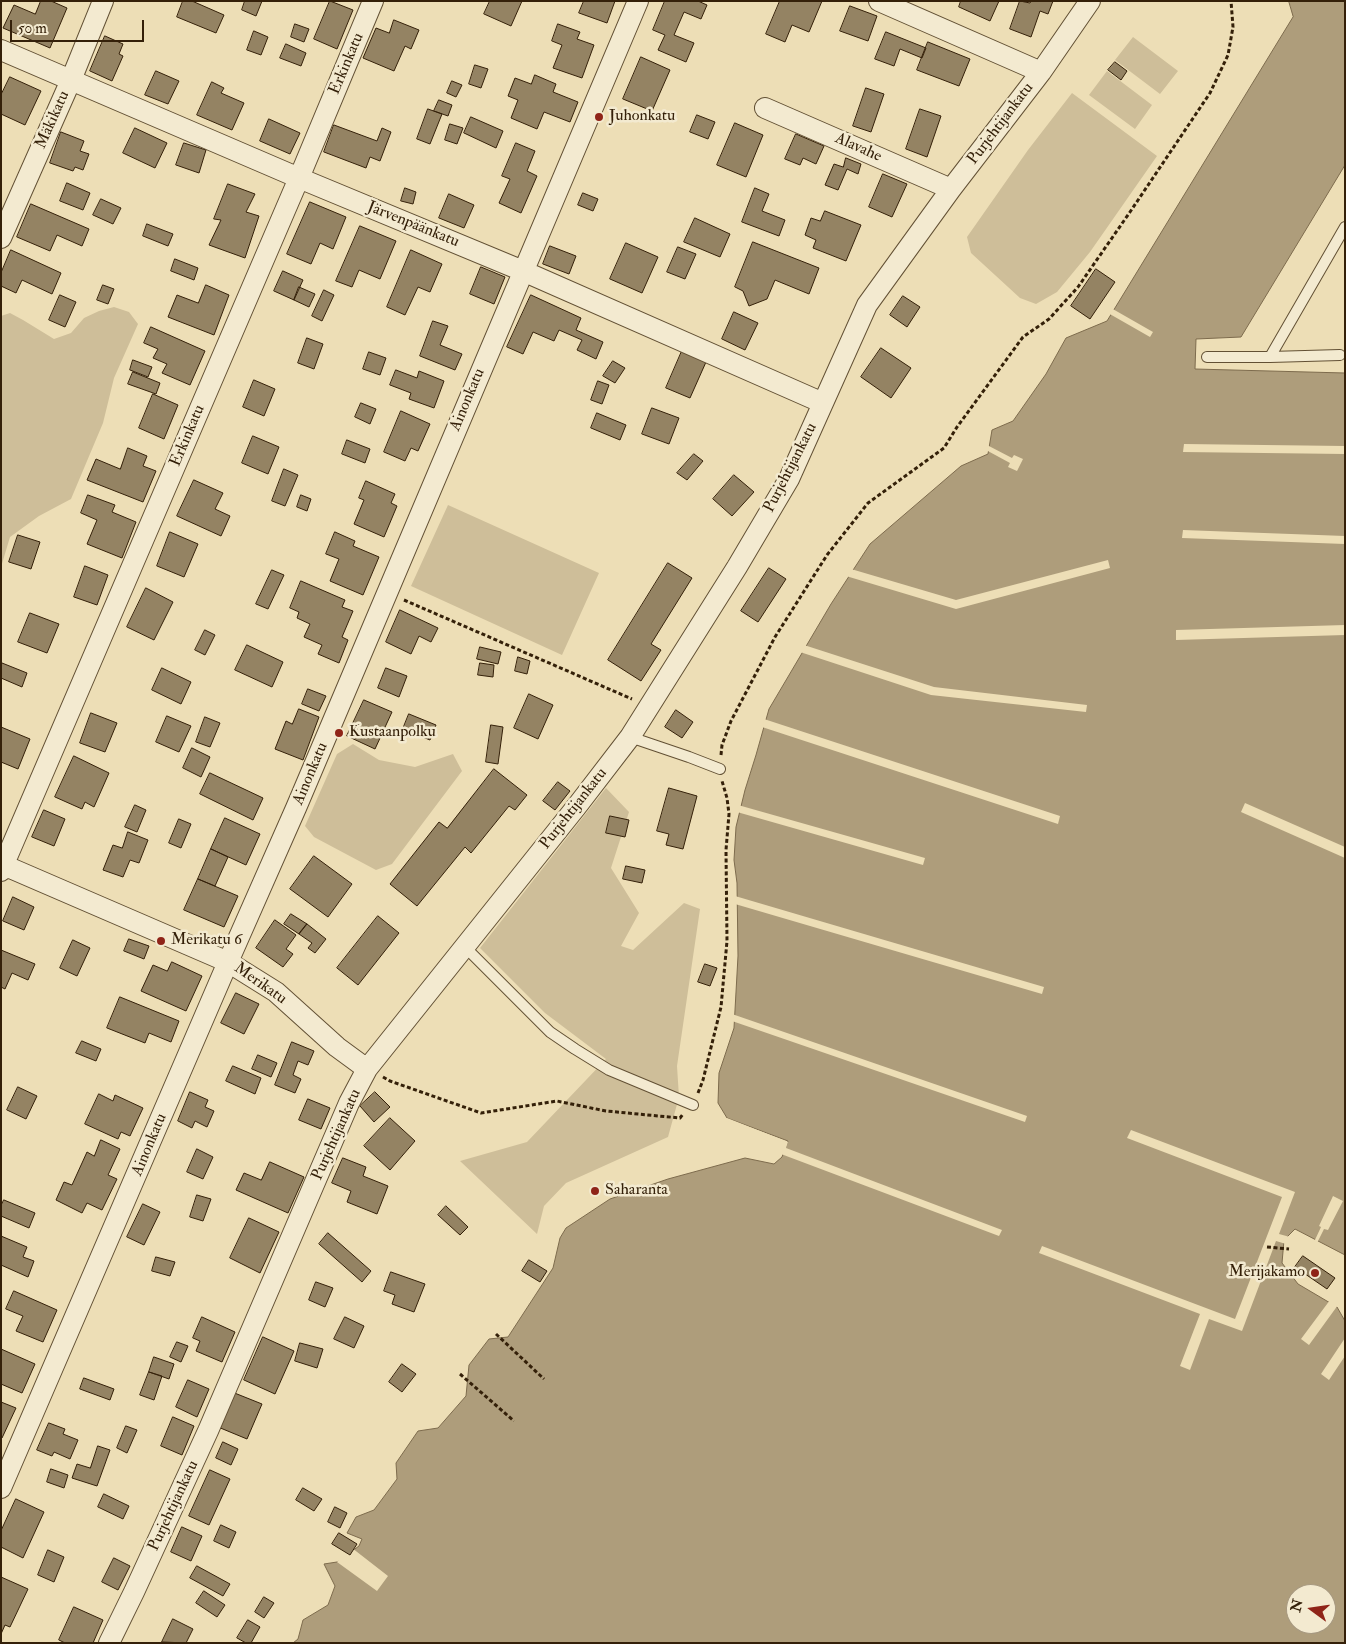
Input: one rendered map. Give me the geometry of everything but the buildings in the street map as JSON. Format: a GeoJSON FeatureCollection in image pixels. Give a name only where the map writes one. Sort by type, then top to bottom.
{"type":"FeatureCollection","features":[{"type":"Feature","properties":{"kind":"street","name":"Mäkikatu"},"geometry":{"type":"LineString","coordinates":[[1,238],[71,80],[103,1]]}},
{"type":"Feature","properties":{"kind":"street","name":"Erkinkatu"},"geometry":{"type":"LineString","coordinates":[[2,867],[299,178],[373,1]]}},
{"type":"Feature","properties":{"kind":"street","name":"Ainonkatu"},"geometry":{"type":"LineString","coordinates":[[1,1488],[296,808],[638,1]]}},
{"type":"Feature","properties":{"kind":"street"},"geometry":{"type":"LineString","coordinates":[[879,1],[1041,72]]}},
{"type":"Feature","properties":{"kind":"street","name":"Purjehtijankatu"},"geometry":{"type":"LineString","coordinates":[[109,1643],[208,1432],[349,1102],[367,1069],[465,948],[630,737],[789,479],[867,305],[951,189],[1041,72],[1090,1]]}},
{"type":"Feature","properties":{"kind":"street","name":"Järvenpäänkatu"},"geometry":{"type":"LineString","coordinates":[[1,50],[299,178],[524,271],[823,403]]}},
{"type":"Feature","properties":{"kind":"street","name":"Alavahe"},"geometry":{"type":"LineString","coordinates":[[765,108],[951,189]]}},
{"type":"Feature","properties":{"kind":"street","name":"Merikatu"},"geometry":{"type":"LineString","coordinates":[[2,867],[228,962],[276,992],[337,1047],[367,1069]]}},
{"type":"Feature","properties":{"kind":"lane"},"geometry":{"type":"LineString","coordinates":[[1270,357],[1345,227]]}},
{"type":"Feature","properties":{"kind":"lane"},"geometry":{"type":"LineString","coordinates":[[1206,356],[1340,355]]}},
{"type":"Feature","properties":{"kind":"lane"},"geometry":{"type":"LineString","coordinates":[[630,737],[720,769]]}},
{"type":"Feature","properties":{"kind":"lane"},"geometry":{"type":"LineString","coordinates":[[465,948],[550,1032],[609,1070],[693,1105]]}},
{"type":"Feature","properties":{"kind":"path"},"geometry":{"type":"LineString","coordinates":[[367,1069],[390,1082],[481,1113],[557,1101],[606,1111],[680,1118],[693,1105],[703,1080],[721,1007],[727,941],[726,850],[728,814],[727,798],[720,769],[722,745],[731,721],[775,637],[827,556],[868,502],[944,448],[957,427],[1023,337],[1049,319],[1078,286],[1204,101],[1228,54],[1233,27],[1231,1]]}},
{"type":"Feature","properties":{"kind":"path"},"geometry":{"type":"LineString","coordinates":[[388,593],[649,707]]}},
{"type":"Feature","properties":{"kind":"path"},"geometry":{"type":"LineString","coordinates":[[1267,1247],[1289,1249]]}},
{"type":"Feature","properties":{"kind":"path"},"geometry":{"type":"LineString","coordinates":[[496,1334],[544,1379]]}},
{"type":"Feature","properties":{"kind":"path"},"geometry":{"type":"LineString","coordinates":[[460,1374],[514,1421]]}},
{"type":"Feature","properties":{"kind":"shaded area"},"geometry":{"type":"Polygon","coordinates":[[[1289,1],[1345,1],[1345,165],[1241,337],[1196,339],[1195,369],[1345,373],[1345,1255],[1295,1229],[1284,1240],[1282,1263],[1298,1284],[1337,1307],[1345,1321],[1345,1643],[293,1643],[298,1639],[303,1620],[328,1605],[335,1586],[324,1564],[337,1562],[359,1546],[362,1539],[347,1533],[356,1517],[374,1510],[397,1479],[396,1463],[418,1431],[438,1428],[466,1396],[469,1365],[489,1339],[508,1337],[553,1268],[560,1238],[566,1228],[610,1199],[668,1179],[745,1158],[774,1164],[782,1157],[788,1141],[727,1118],[718,1103],[719,1073],[734,1028],[738,956],[737,883],[734,860],[736,827],[769,709],[831,604],[870,544],[961,466],[988,454],[992,430],[1013,421],[1046,374],[1066,338],[1107,321],[1293,17],[1289,1]]]}},
{"type":"Feature","properties":{"kind":"shaded area"},"geometry":{"type":"Polygon","coordinates":[[[1133,37],[1178,71],[1160,94],[1115,60],[1133,37]]]}},
{"type":"Feature","properties":{"kind":"shaded area"},"geometry":{"type":"Polygon","coordinates":[[[1107,71],[1152,105],[1135,129],[1089,95],[1107,71]]]}},
{"type":"Feature","properties":{"kind":"shaded area"},"geometry":{"type":"Polygon","coordinates":[[[1072,93],[1157,156],[1090,252],[1057,292],[1036,304],[1020,298],[971,253],[967,237],[1028,150],[1072,93]]]}},
{"type":"Feature","properties":{"kind":"shaded area"},"geometry":{"type":"Polygon","coordinates":[[[114,307],[129,312],[138,324],[114,378],[103,423],[71,499],[39,516],[10,537],[1,567],[1,316],[10,313],[54,339],[71,333],[84,318],[114,307]]]}},
{"type":"Feature","properties":{"kind":"shaded area"},"geometry":{"type":"Polygon","coordinates":[[[448,505],[599,573],[562,655],[411,586],[448,505]]]}},
{"type":"Feature","properties":{"kind":"shaded area"},"geometry":{"type":"Polygon","coordinates":[[[353,744],[379,760],[415,767],[453,754],[462,771],[392,864],[376,870],[314,837],[305,826],[337,754],[353,744]]]}},
{"type":"Feature","properties":{"kind":"shaded area"},"geometry":{"type":"Polygon","coordinates":[[[606,788],[629,812],[611,868],[639,913],[621,946],[633,950],[684,903],[700,909],[677,1066],[679,1097],[668,1137],[566,1183],[544,1206],[537,1234],[460,1161],[527,1142],[606,1059],[545,1013],[480,948],[606,788]]]}},
{"type":"Feature","properties":{"kind":"pier"},"geometry":{"type":"Polygon","coordinates":[[[1111,308],[1153,332],[1150,337],[1108,313],[1111,308]]]}},
{"type":"Feature","properties":{"kind":"pier"},"geometry":{"type":"Polygon","coordinates":[[[1184,444],[1345,446],[1345,454],[1183,452],[1184,444]]]}},
{"type":"Feature","properties":{"kind":"pier"},"geometry":{"type":"Polygon","coordinates":[[[987,445],[1012,458],[1014,455],[1023,459],[1017,471],[1008,467],[1010,463],[986,450],[987,445]]]}},
{"type":"Feature","properties":{"kind":"pier"},"geometry":{"type":"Polygon","coordinates":[[[1183,530],[1345,536],[1345,544],[1182,538],[1183,530]]]}},
{"type":"Feature","properties":{"kind":"pier"},"geometry":{"type":"Polygon","coordinates":[[[1108,560],[1110,568],[956,609],[846,576],[851,569],[956,600],[1108,560]]]}},
{"type":"Feature","properties":{"kind":"pier"},"geometry":{"type":"Polygon","coordinates":[[[1345,625],[1345,635],[1176,640],[1176,630],[1345,625]]]}},
{"type":"Feature","properties":{"kind":"pier"},"geometry":{"type":"Polygon","coordinates":[[[804,645],[934,687],[1087,705],[1086,712],[931,695],[800,652],[804,645]]]}},
{"type":"Feature","properties":{"kind":"pier"},"geometry":{"type":"Polygon","coordinates":[[[764,719],[1060,816],[1058,824],[762,727],[764,719]]]}},
{"type":"Feature","properties":{"kind":"pier"},"geometry":{"type":"Polygon","coordinates":[[[1245,803],[1345,847],[1345,858],[1241,812],[1245,803]]]}},
{"type":"Feature","properties":{"kind":"pier"},"geometry":{"type":"Polygon","coordinates":[[[738,805],[925,858],[923,865],[737,812],[738,805]]]}},
{"type":"Feature","properties":{"kind":"pier"},"geometry":{"type":"Polygon","coordinates":[[[735,896],[1044,987],[1042,994],[735,904],[735,896]]]}},
{"type":"Feature","properties":{"kind":"pier"},"geometry":{"type":"Polygon","coordinates":[[[732,1014],[1027,1116],[1025,1122],[732,1021],[732,1014]]]}},
{"type":"Feature","properties":{"kind":"pier"},"geometry":{"type":"Polygon","coordinates":[[[727,1118],[788,1142],[786,1148],[1002,1230],[999,1236],[781,1154],[785,1143],[726,1121],[727,1118]]]}},
{"type":"Feature","properties":{"kind":"pier"},"geometry":{"type":"Polygon","coordinates":[[[1131,1130],[1295,1192],[1279,1234],[1290,1237],[1286,1244],[1276,1241],[1242,1331],[1209,1319],[1190,1370],[1180,1366],[1200,1314],[1039,1253],[1042,1246],[1235,1319],[1282,1197],[1127,1138],[1131,1130]]]}},
{"type":"Feature","properties":{"kind":"pier"},"geometry":{"type":"Polygon","coordinates":[[[1333,1196],[1343,1201],[1328,1230],[1324,1229],[1317,1243],[1314,1242],[1321,1227],[1319,1226],[1333,1196]]]}},
{"type":"Feature","properties":{"kind":"pier"},"geometry":{"type":"Polygon","coordinates":[[[1330,1300],[1338,1305],[1309,1345],[1301,1339],[1330,1300]]]}},
{"type":"Feature","properties":{"kind":"pier"},"geometry":{"type":"Polygon","coordinates":[[[1345,1338],[1345,1356],[1329,1380],[1321,1374],[1345,1338]]]}},
{"type":"Feature","properties":{"kind":"pier"},"geometry":{"type":"Polygon","coordinates":[[[352,1548],[388,1576],[377,1591],[337,1562],[342,1555],[352,1548]]]}},
{"type":"Feature","properties":{"kind":"place","name":"Juhonkatu"},"geometry":{"type":"Point","coordinates":[599,117]}},
{"type":"Feature","properties":{"kind":"place","name":"Kustaanpolku"},"geometry":{"type":"Point","coordinates":[339,733]}},
{"type":"Feature","properties":{"kind":"place","name":"Merikatu 6"},"geometry":{"type":"Point","coordinates":[161,941]}},
{"type":"Feature","properties":{"kind":"place","name":"Saharanta"},"geometry":{"type":"Point","coordinates":[595,1191]}},
{"type":"Feature","properties":{"kind":"place","name":"Merijakamo"},"geometry":{"type":"Point","coordinates":[1315,1273]}}]}
